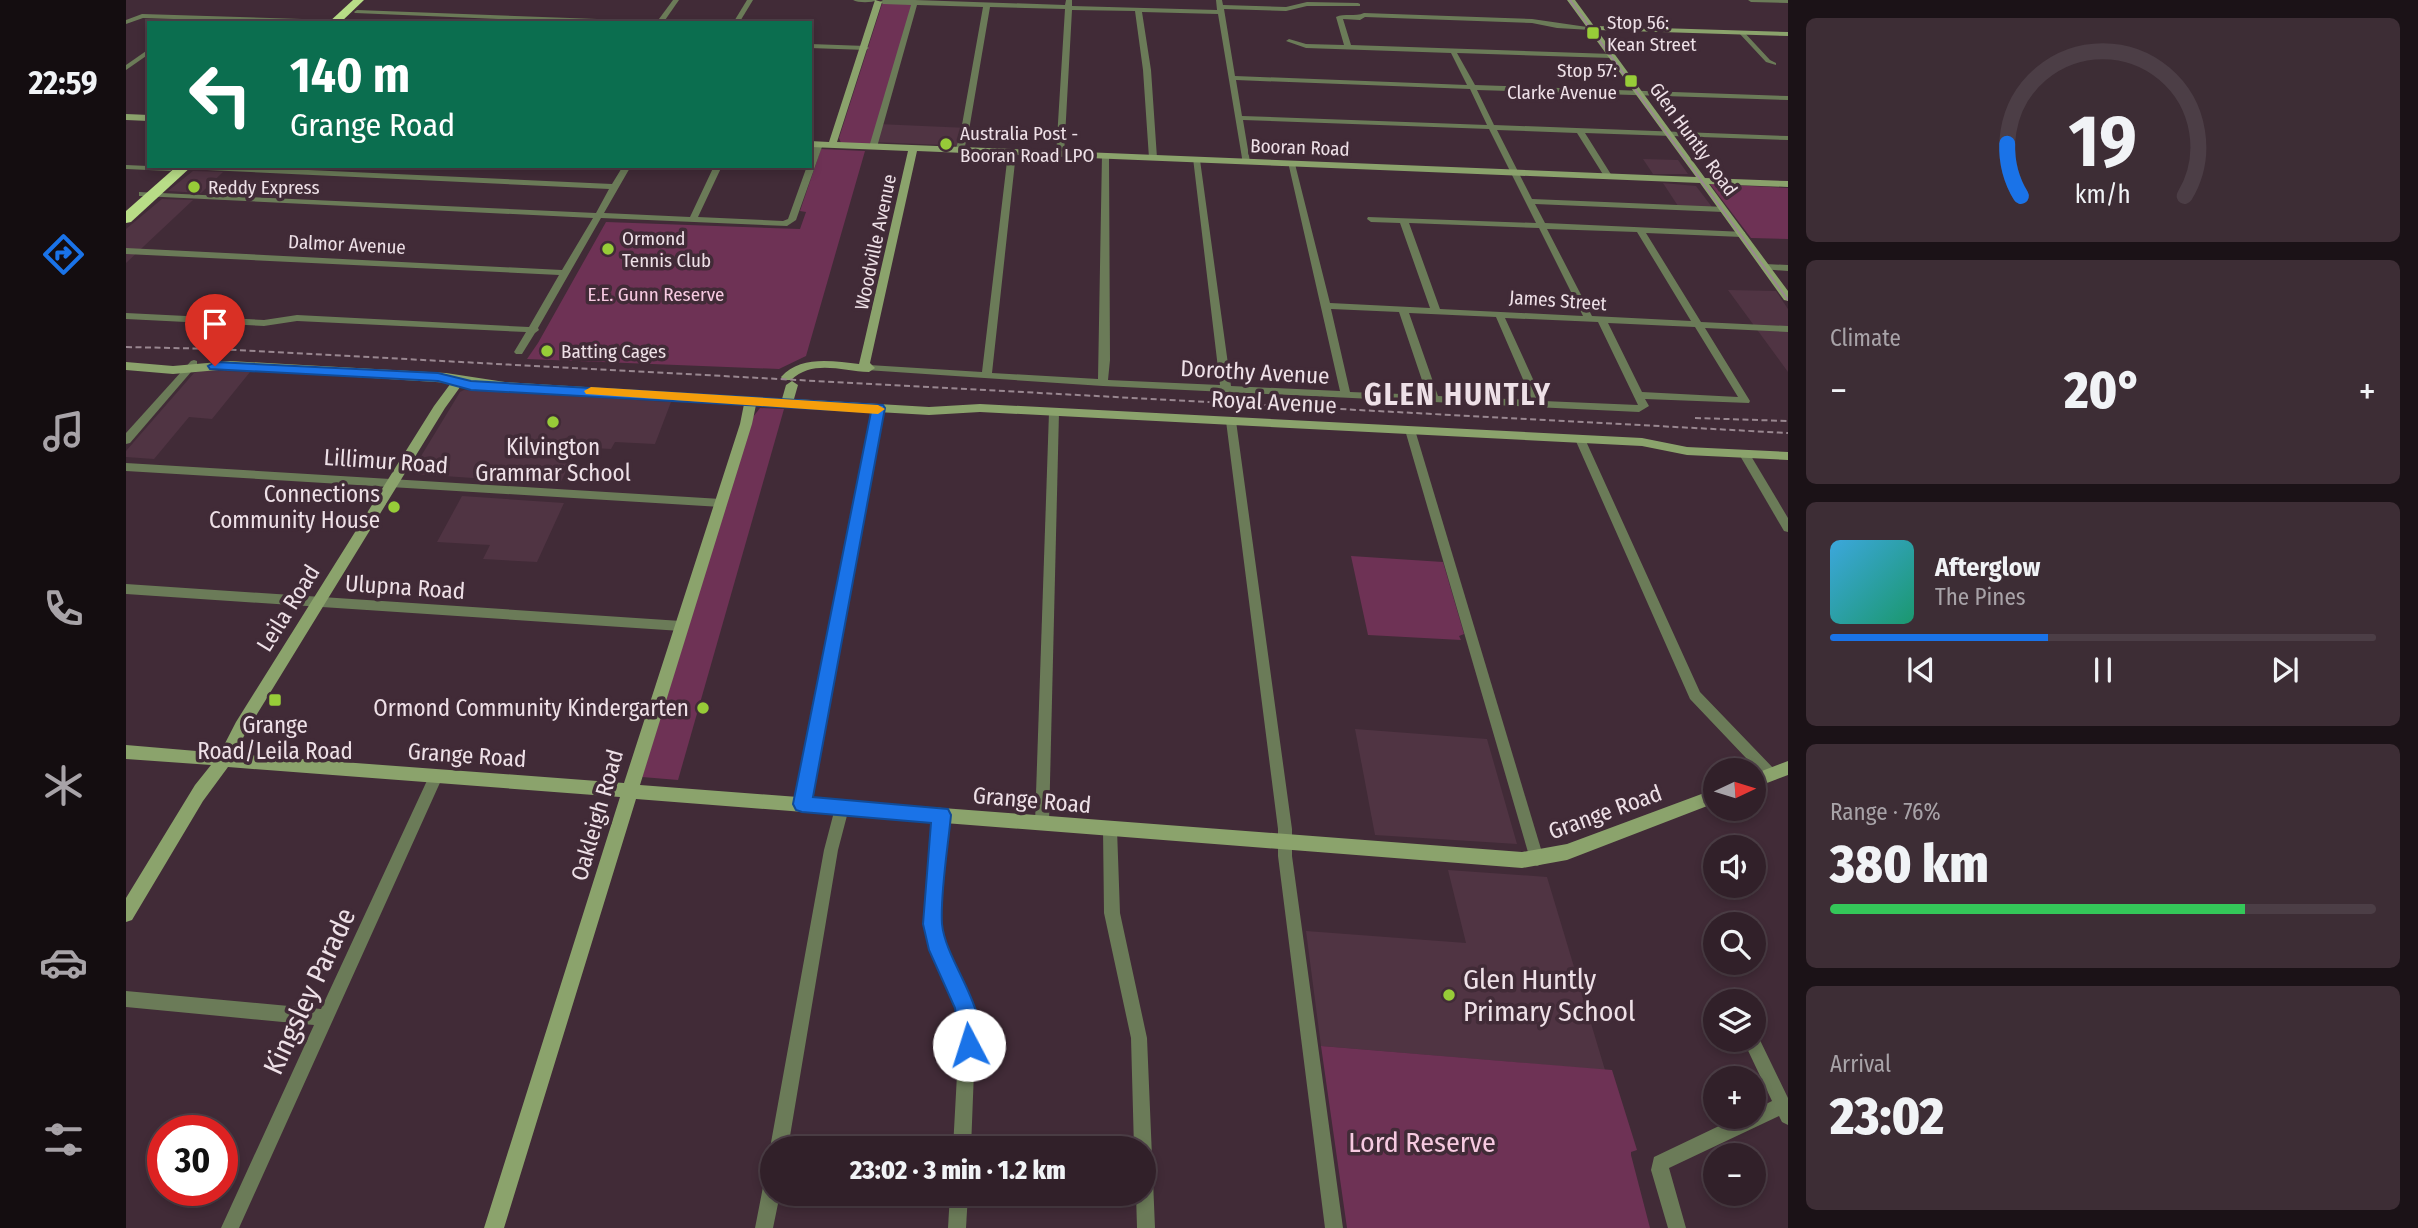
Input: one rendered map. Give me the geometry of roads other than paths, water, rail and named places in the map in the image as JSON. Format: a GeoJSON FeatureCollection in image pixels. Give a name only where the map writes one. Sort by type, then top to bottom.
{"type":"FeatureCollection","features":[{"type":"Feature","properties":{"kind":"highway"},"geometry":{"type":"LineString","coordinates":[[335,21],[370,0]]}},
{"type":"Feature","properties":{"kind":"highway"},"geometry":{"type":"LineString","coordinates":[[347,21],[358,6]]}},
{"type":"Feature","properties":{"kind":"highway"},"geometry":{"type":"LineString","coordinates":[[126,208],[177,168]]}},
{"type":"Feature","properties":{"kind":"highway"},"geometry":{"type":"LineString","coordinates":[[126,219],[147,194]]}},
{"type":"Feature","properties":{"kind":"street"},"geometry":{"type":"LineString","coordinates":[[661,21],[676,0]]}},
{"type":"Feature","properties":{"kind":"street"},"geometry":{"type":"LineString","coordinates":[[856,0],[1068,4],[1141,9],[1220,6],[1286,9],[1309,4],[1357,3],[1361,16]]}},
{"type":"Feature","properties":{"kind":"street"},"geometry":{"type":"LineString","coordinates":[[1144,0],[1141,9],[1153,158]]}},
{"type":"Feature","properties":{"kind":"street","name":"Glen Huntly Road"},"geometry":{"type":"LineString","coordinates":[[1571,0],[1788,298]]}},
{"type":"Feature","properties":{"kind":"street"},"geometry":{"type":"LineString","coordinates":[[1751,0],[1788,1]]}},
{"type":"Feature","properties":{"kind":"street"},"geometry":{"type":"LineString","coordinates":[[737,21],[747,1]]}},
{"type":"Feature","properties":{"kind":"street"},"geometry":{"type":"LineString","coordinates":[[834,145],[881,2]]}},
{"type":"Feature","properties":{"kind":"street"},"geometry":{"type":"LineString","coordinates":[[876,147],[915,2]]}},
{"type":"Feature","properties":{"kind":"street"},"geometry":{"type":"LineString","coordinates":[[961,151],[991,3]]}},
{"type":"Feature","properties":{"kind":"street"},"geometry":{"type":"LineString","coordinates":[[1060,155],[1068,4]]}},
{"type":"Feature","properties":{"kind":"street"},"geometry":{"type":"LineString","coordinates":[[358,6],[617,21]]}},
{"type":"Feature","properties":{"kind":"street"},"geometry":{"type":"LineString","coordinates":[[1220,6],[1246,162]]}},
{"type":"Feature","properties":{"kind":"street"},"geometry":{"type":"LineString","coordinates":[[126,22],[142,16],[225,21]]}},
{"type":"Feature","properties":{"kind":"street"},"geometry":{"type":"LineString","coordinates":[[1348,46],[1338,18],[1361,16],[1532,20],[1557,26],[1591,28],[1788,34]]}},
{"type":"Feature","properties":{"kind":"street"},"geometry":{"type":"LineString","coordinates":[[1741,32],[1774,64]]}},
{"type":"Feature","properties":{"kind":"street"},"geometry":{"type":"LineString","coordinates":[[1289,41],[1302,46],[1612,56]]}},
{"type":"Feature","properties":{"kind":"street"},"geometry":{"type":"LineString","coordinates":[[812,46],[866,48]]}},
{"type":"Feature","properties":{"kind":"street"},"geometry":{"type":"LineString","coordinates":[[1453,51],[1588,317]]}},
{"type":"Feature","properties":{"kind":"street"},"geometry":{"type":"LineString","coordinates":[[126,68],[147,52]]}},
{"type":"Feature","properties":{"kind":"street"},"geometry":{"type":"LineString","coordinates":[[1232,78],[1788,98]]}},
{"type":"Feature","properties":{"kind":"street"},"geometry":{"type":"LineString","coordinates":[[126,117],[146,115]]}},
{"type":"Feature","properties":{"kind":"street"},"geometry":{"type":"LineString","coordinates":[[1239,118],[1788,138]]}},
{"type":"Feature","properties":{"kind":"street"},"geometry":{"type":"LineString","coordinates":[[1580,131],[1608,176]]}},
{"type":"Feature","properties":{"kind":"street","name":"Booran Road"},"geometry":{"type":"LineString","coordinates":[[814,144],[1788,184]]}},
{"type":"Feature","properties":{"kind":"street","name":"Woodville Avenue"},"geometry":{"type":"LineString","coordinates":[[866,368],[913,149]]}},
{"type":"Feature","properties":{"kind":"street"},"geometry":{"type":"LineString","coordinates":[[987,376],[1010,153]]}},
{"type":"Feature","properties":{"kind":"street"},"geometry":{"type":"LineString","coordinates":[[1103,156],[1106,383]]}},
{"type":"Feature","properties":{"kind":"street"},"geometry":{"type":"LineString","coordinates":[[1198,160],[1226,389]]}},
{"type":"Feature","properties":{"kind":"street"},"geometry":{"type":"LineString","coordinates":[[1293,164],[1349,396]]}},
{"type":"Feature","properties":{"kind":"street"},"geometry":{"type":"LineString","coordinates":[[126,167],[147,167]]}},
{"type":"Feature","properties":{"kind":"street"},"geometry":{"type":"LineString","coordinates":[[200,168],[615,187]]}},
{"type":"Feature","properties":{"kind":"street"},"geometry":{"type":"LineString","coordinates":[[520,352],[626,168]]}},
{"type":"Feature","properties":{"kind":"street"},"geometry":{"type":"LineString","coordinates":[[693,220],[717,168]]}},
{"type":"Feature","properties":{"kind":"street"},"geometry":{"type":"LineString","coordinates":[[147,194],[790,223],[807,168]]}},
{"type":"Feature","properties":{"kind":"street"},"geometry":{"type":"LineString","coordinates":[[1530,201],[1723,209]]}},
{"type":"Feature","properties":{"kind":"street"},"geometry":{"type":"LineString","coordinates":[[1371,219],[1742,234]]}},
{"type":"Feature","properties":{"kind":"street"},"geometry":{"type":"LineString","coordinates":[[1404,221],[1436,311]]}},
{"type":"Feature","properties":{"kind":"street"},"geometry":{"type":"LineString","coordinates":[[1602,321],[1639,395],[1745,401],[1640,230]]}},
{"type":"Feature","properties":{"kind":"street","name":"Dalmor Avenue"},"geometry":{"type":"LineString","coordinates":[[126,251],[566,273]]}},
{"type":"Feature","properties":{"kind":"street"},"geometry":{"type":"LineString","coordinates":[[1765,267],[1788,268]]}},
{"type":"Feature","properties":{"kind":"street","name":"James Street"},"geometry":{"type":"LineString","coordinates":[[1326,306],[1788,329]]}},
{"type":"Feature","properties":{"kind":"street"},"geometry":{"type":"LineString","coordinates":[[1403,310],[1434,400]]}},
{"type":"Feature","properties":{"kind":"street"},"geometry":{"type":"LineString","coordinates":[[1499,314],[1539,404]]}},
{"type":"Feature","properties":{"kind":"street"},"geometry":{"type":"LineString","coordinates":[[126,316],[262,323],[297,318],[534,330]]}},
{"type":"Feature","properties":{"kind":"street","name":"Royal Avenue"},"geometry":{"type":"LineString","coordinates":[[126,366],[230,365],[438,377],[485,384],[783,403],[937,411],[980,408],[1642,442],[1687,451],[1788,456]]}},
{"type":"Feature","properties":{"kind":"street"},"geometry":{"type":"LineString","coordinates":[[126,440],[191,366]]}},
{"type":"Feature","properties":{"kind":"street"},"geometry":{"type":"LineString","coordinates":[[783,403],[790,381],[800,371],[816,366],[866,368]]}},
{"type":"Feature","properties":{"kind":"street","name":"Dorothy Avenue"},"geometry":{"type":"LineString","coordinates":[[866,368],[1349,396],[1640,409],[1644,406],[1639,395]]}},
{"type":"Feature","properties":{"kind":"street","name":"Leila Road"},"geometry":{"type":"LineString","coordinates":[[126,914],[455,380]]}},
{"type":"Feature","properties":{"kind":"street","name":"Oakleigh Road"},"geometry":{"type":"LineString","coordinates":[[494,1228],[681,626],[755,400]]}},
{"type":"Feature","properties":{"kind":"street"},"geometry":{"type":"LineString","coordinates":[[802,804],[878,408]]}},
{"type":"Feature","properties":{"kind":"street"},"geometry":{"type":"LineString","coordinates":[[1042,823],[1054,412]]}},
{"type":"Feature","properties":{"kind":"street"},"geometry":{"type":"LineString","coordinates":[[1231,421],[1334,1228]]}},
{"type":"Feature","properties":{"kind":"street"},"geometry":{"type":"LineString","coordinates":[[1410,430],[1525,816],[1542,858]]}},
{"type":"Feature","properties":{"kind":"street"},"geometry":{"type":"LineString","coordinates":[[1580,439],[1695,695],[1771,775]]}},
{"type":"Feature","properties":{"kind":"street"},"geometry":{"type":"LineString","coordinates":[[1744,454],[1788,528]]}},
{"type":"Feature","properties":{"kind":"street","name":"Lillimur Road"},"geometry":{"type":"LineString","coordinates":[[128,467],[721,503]]}},
{"type":"Feature","properties":{"kind":"street","name":"Ulupna Road"},"geometry":{"type":"LineString","coordinates":[[126,589],[681,626]]}},
{"type":"Feature","properties":{"kind":"street","name":"Grange Road"},"geometry":{"type":"LineString","coordinates":[[126,752],[1502,859],[1542,858],[1582,847],[1703,801]]}},
{"type":"Feature","properties":{"kind":"street"},"geometry":{"type":"LineString","coordinates":[[1766,777],[1788,768]]}},
{"type":"Feature","properties":{"kind":"street","name":"Kingsley Parade"},"geometry":{"type":"LineString","coordinates":[[230,1228],[436,776]]}},
{"type":"Feature","properties":{"kind":"street"},"geometry":{"type":"LineString","coordinates":[[781,1136],[839,807]]}},
{"type":"Feature","properties":{"kind":"street"},"geometry":{"type":"LineString","coordinates":[[941,815],[932,914],[939,950],[961,994],[968,1020],[963,1136]]}},
{"type":"Feature","properties":{"kind":"street"},"geometry":{"type":"LineString","coordinates":[[1110,829],[1112,913],[1139,1038],[1146,1228]]}},
{"type":"Feature","properties":{"kind":"street"},"geometry":{"type":"LineString","coordinates":[[126,999],[326,1018]]}},
{"type":"Feature","properties":{"kind":"street"},"geometry":{"type":"LineString","coordinates":[[1677,1228],[1660,1163],[1785,1111],[1757,1052]]}},
{"type":"Feature","properties":{"kind":"street"},"geometry":{"type":"LineString","coordinates":[[764,1228],[768,1206]]}},
{"type":"Feature","properties":{"kind":"street"},"geometry":{"type":"LineString","coordinates":[[957,1228],[958,1206]]}},
{"type":"Feature","properties":{"kind":"tram line"},"geometry":{"type":"LineString","coordinates":[[1570,0],[1788,300]]}},
{"type":"Feature","properties":{"kind":"railway"},"geometry":{"type":"LineString","coordinates":[[126,347],[218,349],[1788,433]]}},
{"type":"Feature","properties":{"kind":"railway"},"geometry":{"type":"LineString","coordinates":[[1695,418],[1788,421]]}},
{"type":"Feature","properties":{"kind":"place","name":"Stop 56: Kean Street"},"geometry":{"type":"Point","coordinates":[1593,33]}},
{"type":"Feature","properties":{"kind":"place","name":"Stop 57: Clarke Avenue"},"geometry":{"type":"Point","coordinates":[1631,81]}},
{"type":"Feature","properties":{"kind":"place","name":"Australia Post - Booran Road LPO"},"geometry":{"type":"Point","coordinates":[946,144]}},
{"type":"Feature","properties":{"kind":"place","name":"Reddy Express"},"geometry":{"type":"Point","coordinates":[194,187]}},
{"type":"Feature","properties":{"kind":"place","name":"Ormond Tennis Club"},"geometry":{"type":"Point","coordinates":[608,249]}},
{"type":"Feature","properties":{"kind":"place","name":"Batting Cages"},"geometry":{"type":"Point","coordinates":[547,351]}},
{"type":"Feature","properties":{"kind":"place","name":"Kilvington Grammar School"},"geometry":{"type":"Point","coordinates":[553,422]}},
{"type":"Feature","properties":{"kind":"place","name":"Connections Community House"},"geometry":{"type":"Point","coordinates":[394,507]}},
{"type":"Feature","properties":{"kind":"place","name":"Grange Road/Leila Road"},"geometry":{"type":"Point","coordinates":[275,700]}},
{"type":"Feature","properties":{"kind":"place","name":"Ormond Community Kindergarten"},"geometry":{"type":"Point","coordinates":[703,708]}},
{"type":"Feature","properties":{"kind":"place","name":"Glen Huntly Primary School"},"geometry":{"type":"Point","coordinates":[1449,995]}},
{"type":"Feature","properties":{"kind":"district","name":"GLEN HUNTLY"},"geometry":{"type":"Point","coordinates":[1458,395]}},
{"type":"Feature","properties":{"kind":"park label","name":"E.E. Gunn Reserve"},"geometry":{"type":"Point","coordinates":[656,294]}},
{"type":"Feature","properties":{"kind":"park label","name":"Lord Reserve"},"geometry":{"type":"Point","coordinates":[1422,1142]}}]}
